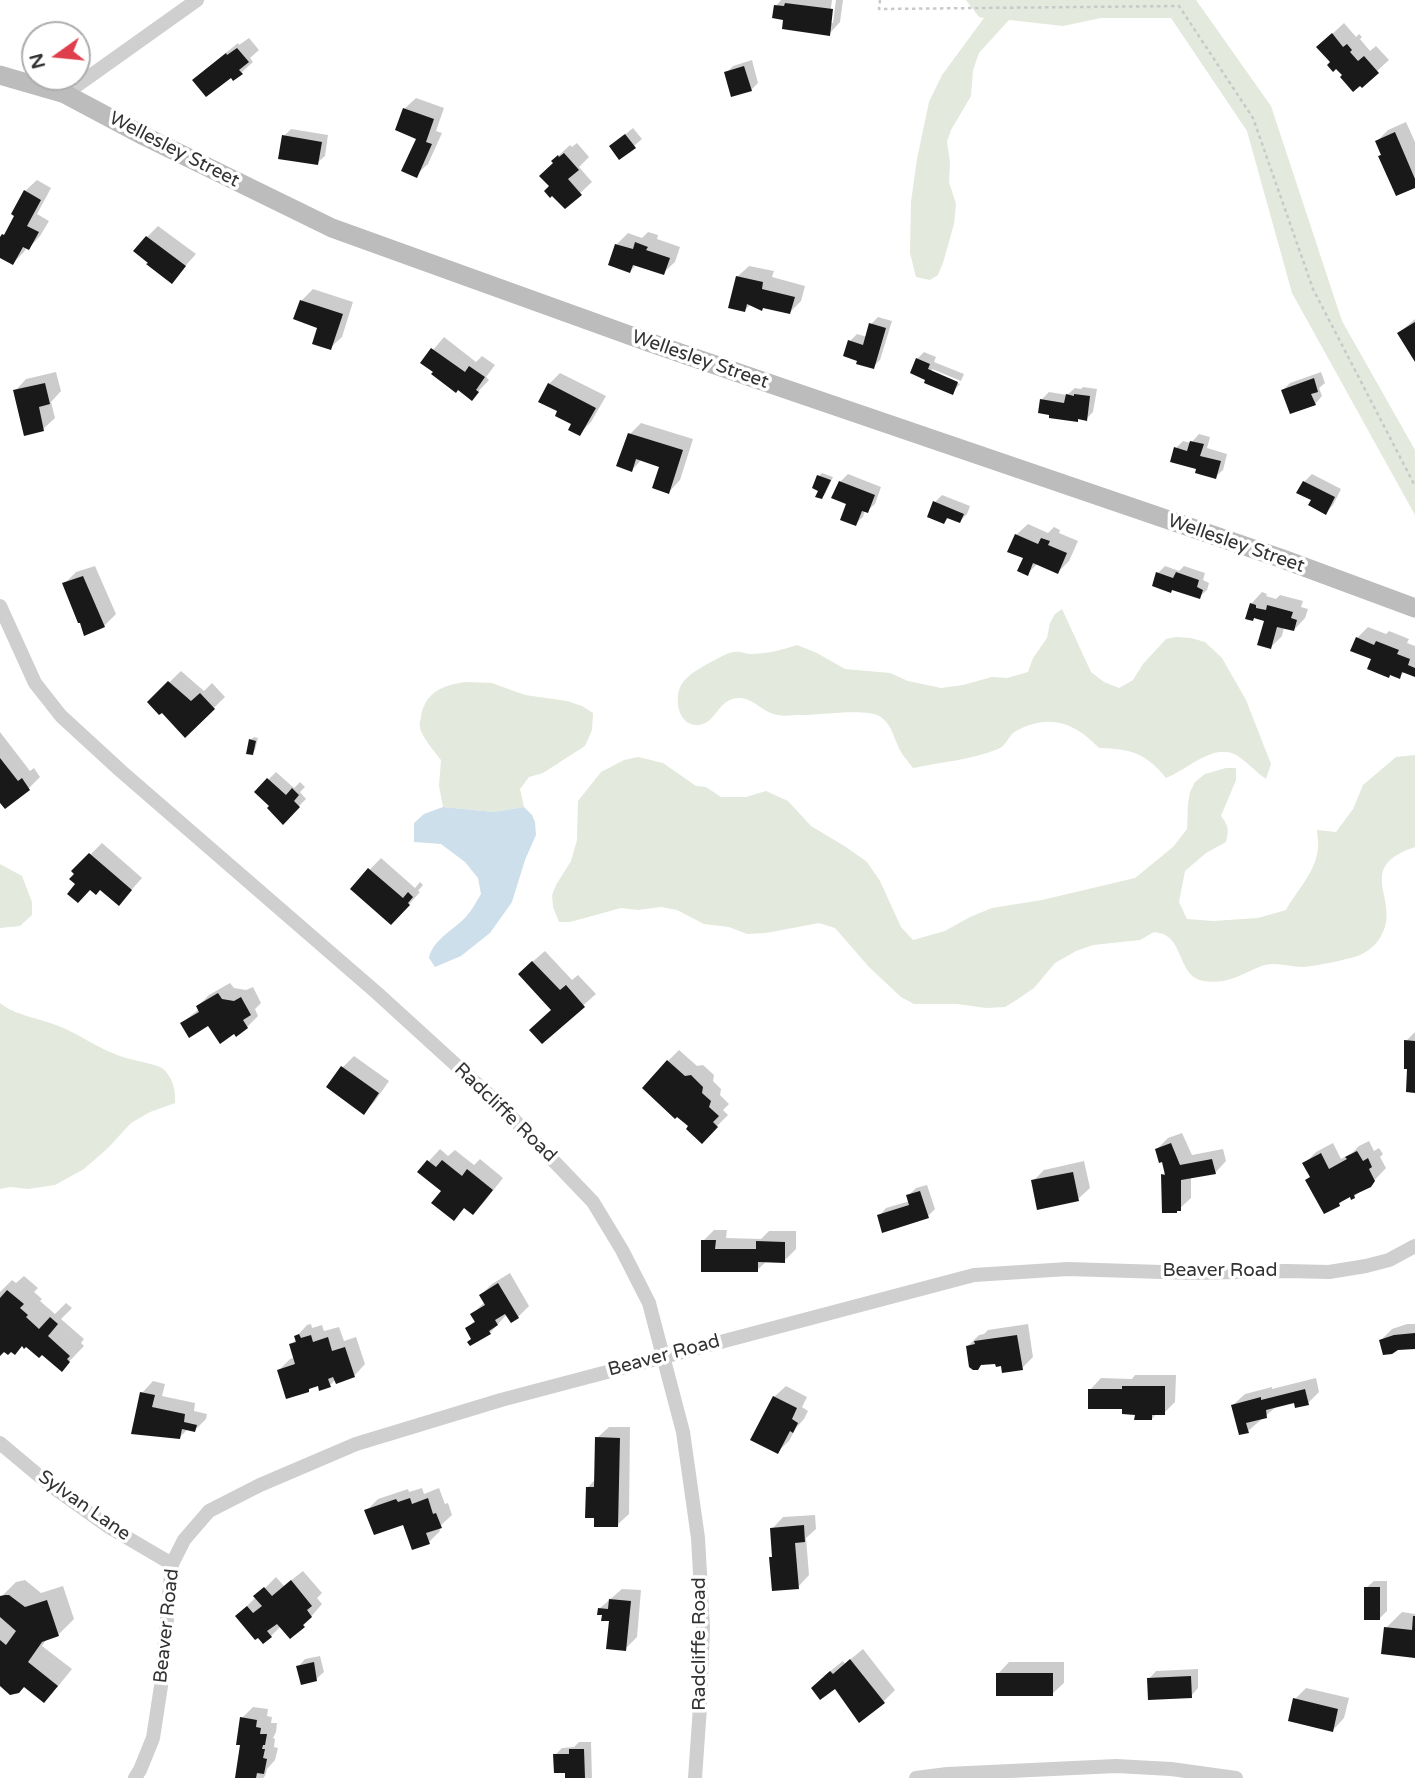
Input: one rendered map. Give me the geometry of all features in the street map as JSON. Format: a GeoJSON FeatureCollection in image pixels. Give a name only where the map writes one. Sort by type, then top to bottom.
{"type":"FeatureCollection","features":[{"type":"Feature","properties":{"kind":"main road","name":"Wellesley Street"},"geometry":{"type":"LineString","coordinates":[[0,75],[65,94],[144,136],[332,228],[651,343],[1267,554],[1415,608]]}},
{"type":"Feature","properties":{"kind":"street"},"geometry":{"type":"LineString","coordinates":[[65,94],[197,0]]}},
{"type":"Feature","properties":{"kind":"street","name":"Radcliffe Road"},"geometry":{"type":"LineString","coordinates":[[0,606],[35,684],[61,716],[377,993],[501,1106],[593,1202],[622,1250],[649,1303],[683,1432],[698,1538],[703,1627],[695,1778]]}},
{"type":"Feature","properties":{"kind":"street","name":"Beaver Road"},"geometry":{"type":"LineString","coordinates":[[135,1778],[141,1770],[153,1738],[161,1686],[172,1564],[184,1540],[209,1511],[260,1485],[356,1444],[501,1400],[974,1275],[1069,1269],[1193,1273],[1329,1272],[1389,1260],[1415,1246]]}},
{"type":"Feature","properties":{"kind":"street","name":"Sylvan Lane"},"geometry":{"type":"LineString","coordinates":[[0,1443],[50,1485],[109,1527],[172,1564]]}},
{"type":"Feature","properties":{"kind":"street"},"geometry":{"type":"LineString","coordinates":[[916,1778],[947,1774],[1116,1766],[1171,1769],[1236,1778]]}},
{"type":"Feature","properties":{"kind":"path"},"geometry":{"type":"LineString","coordinates":[[880,0],[879,9],[1179,6],[1253,118],[1313,289],[1415,486]]}},
{"type":"Feature","properties":{"kind":"shaded area"},"geometry":{"type":"Polygon","coordinates":[[[966,0],[1196,0],[1271,106],[1342,321],[1415,450],[1415,515],[1292,293],[1247,131],[1171,18],[1101,18],[1063,26],[1009,20],[979,53],[973,70],[971,96],[947,142],[949,182],[956,204],[954,224],[943,263],[938,275],[930,280],[916,277],[910,253],[911,202],[929,102],[942,75],[984,18],[979,17],[966,0]]]}},
{"type":"Feature","properties":{"kind":"shaded area"},"geometry":{"type":"Polygon","coordinates":[[[1062,609],[1091,672],[1104,682],[1119,688],[1133,680],[1143,664],[1166,639],[1191,638],[1205,642],[1222,658],[1246,700],[1271,764],[1266,779],[1238,756],[1226,752],[1208,755],[1166,778],[1152,763],[1137,754],[1099,748],[1081,732],[1061,723],[1028,726],[1011,735],[1001,748],[988,753],[913,768],[901,752],[886,722],[873,714],[853,712],[780,715],[770,713],[741,698],[727,702],[704,724],[691,724],[679,711],[681,685],[706,665],[733,652],[762,653],[797,645],[845,669],[890,673],[908,681],[941,688],[992,677],[1007,678],[1028,672],[1033,658],[1047,638],[1050,623],[1062,609]]]}},
{"type":"Feature","properties":{"kind":"shaded area"},"geometry":{"type":"Polygon","coordinates":[[[466,682],[492,683],[525,695],[567,701],[593,713],[592,730],[585,746],[543,773],[529,777],[520,789],[524,807],[494,812],[443,807],[439,786],[441,760],[421,731],[421,716],[423,707],[437,691],[466,682]]]}},
{"type":"Feature","properties":{"kind":"shaded area"},"geometry":{"type":"Polygon","coordinates":[[[1415,755],[1415,847],[1396,855],[1386,865],[1382,875],[1387,911],[1386,924],[1380,938],[1360,955],[1323,964],[1302,967],[1270,964],[1228,980],[1204,981],[1190,974],[1171,940],[1164,934],[1154,932],[1140,940],[1093,945],[1076,951],[1055,963],[1034,988],[1005,1007],[914,1004],[901,997],[869,967],[835,928],[819,923],[747,934],[729,927],[704,924],[677,910],[661,907],[638,910],[621,908],[570,922],[559,922],[553,907],[552,895],[571,861],[577,840],[578,801],[601,772],[624,760],[638,757],[663,763],[696,786],[706,787],[721,797],[746,797],[766,791],[788,801],[811,826],[867,862],[880,881],[901,927],[913,940],[945,931],[992,908],[1042,900],[1135,878],[1173,847],[1187,829],[1190,792],[1195,782],[1205,774],[1236,768],[1236,780],[1221,816],[1228,828],[1226,842],[1206,853],[1185,871],[1179,902],[1187,919],[1213,921],[1258,918],[1286,910],[1314,865],[1318,846],[1317,830],[1336,832],[1353,809],[1363,785],[1396,757],[1415,755]]]}},
{"type":"Feature","properties":{"kind":"shaded area"},"geometry":{"type":"Polygon","coordinates":[[[0,864],[22,876],[32,902],[32,915],[20,926],[0,928],[0,864]]]}},
{"type":"Feature","properties":{"kind":"shaded area"},"geometry":{"type":"Polygon","coordinates":[[[0,1003],[14,1011],[61,1027],[124,1058],[162,1068],[173,1084],[175,1103],[150,1112],[131,1123],[84,1169],[55,1185],[0,1189],[0,1003]]]}},
{"type":"Feature","properties":{"kind":"water"},"geometry":{"type":"Polygon","coordinates":[[[443,807],[494,812],[524,807],[535,822],[536,835],[512,902],[490,933],[461,956],[435,967],[429,958],[431,951],[440,939],[464,919],[481,894],[478,878],[465,862],[441,844],[414,842],[414,823],[424,814],[443,807]]]}},
{"type":"Feature","properties":{"kind":"building"},"geometry":{"type":"Polygon","coordinates":[[[785,3],[833,9],[830,36],[782,29],[783,20],[772,18],[774,5],[784,6],[785,3]]]}},
{"type":"Feature","properties":{"kind":"building"},"geometry":{"type":"Polygon","coordinates":[[[1332,33],[1343,47],[1347,44],[1358,61],[1364,56],[1379,73],[1362,88],[1360,86],[1353,92],[1340,77],[1342,75],[1336,69],[1333,72],[1327,65],[1330,62],[1316,47],[1332,33]]]}},
{"type":"Feature","properties":{"kind":"building"},"geometry":{"type":"Polygon","coordinates":[[[237,48],[249,62],[239,70],[243,74],[233,81],[231,78],[206,97],[192,80],[226,53],[227,55],[237,48]]]}},
{"type":"Feature","properties":{"kind":"building"},"geometry":{"type":"Polygon","coordinates":[[[744,66],[752,91],[731,97],[724,72],[744,66]]]}},
{"type":"Feature","properties":{"kind":"building"},"geometry":{"type":"Polygon","coordinates":[[[403,108],[434,119],[426,142],[432,144],[417,178],[401,171],[416,139],[395,130],[403,108]]]}},
{"type":"Feature","properties":{"kind":"building"},"geometry":{"type":"Polygon","coordinates":[[[1395,132],[1415,179],[1415,188],[1396,196],[1378,156],[1381,155],[1375,141],[1395,132]]]}},
{"type":"Feature","properties":{"kind":"building"},"geometry":{"type":"Polygon","coordinates":[[[625,134],[636,148],[619,160],[609,146],[625,134]]]}},
{"type":"Feature","properties":{"kind":"building"},"geometry":{"type":"Polygon","coordinates":[[[282,135],[322,142],[318,165],[278,159],[282,135]]]}},
{"type":"Feature","properties":{"kind":"building"},"geometry":{"type":"Polygon","coordinates":[[[564,153],[579,170],[568,179],[582,195],[565,209],[544,191],[549,186],[539,176],[553,163],[551,161],[564,153]]]}},
{"type":"Feature","properties":{"kind":"building"},"geometry":{"type":"Polygon","coordinates":[[[24,190],[41,200],[27,226],[39,232],[29,250],[23,247],[13,265],[0,258],[0,237],[4,235],[14,216],[11,214],[24,190]]]}},
{"type":"Feature","properties":{"kind":"building"},"geometry":{"type":"Polygon","coordinates":[[[146,236],[186,266],[172,284],[133,251],[146,236]]]}},
{"type":"Feature","properties":{"kind":"building"},"geometry":{"type":"Polygon","coordinates":[[[635,242],[648,247],[646,250],[670,258],[664,275],[633,265],[630,273],[608,265],[615,244],[633,249],[635,242]]]}},
{"type":"Feature","properties":{"kind":"building"},"geometry":{"type":"Polygon","coordinates":[[[736,276],[763,282],[762,289],[795,297],[790,314],[763,308],[762,311],[747,304],[745,312],[728,308],[736,276]]]}},
{"type":"Feature","properties":{"kind":"building"},"geometry":{"type":"Polygon","coordinates":[[[300,300],[343,314],[331,350],[312,344],[317,328],[293,319],[300,300]]]}},
{"type":"Feature","properties":{"kind":"building"},"geometry":{"type":"Polygon","coordinates":[[[1415,322],[1415,362],[1397,333],[1415,322]]]}},
{"type":"Feature","properties":{"kind":"building"},"geometry":{"type":"Polygon","coordinates":[[[869,323],[886,328],[874,369],[856,364],[857,361],[843,356],[848,340],[863,345],[869,323]]]}},
{"type":"Feature","properties":{"kind":"building"},"geometry":{"type":"Polygon","coordinates":[[[431,348],[465,372],[469,366],[485,377],[472,401],[458,390],[456,393],[420,363],[431,348]]]}},
{"type":"Feature","properties":{"kind":"building"},"geometry":{"type":"Polygon","coordinates":[[[916,358],[930,364],[928,369],[958,382],[953,395],[924,383],[925,380],[910,373],[916,358]]]}},
{"type":"Feature","properties":{"kind":"building"},"geometry":{"type":"Polygon","coordinates":[[[1314,378],[1318,392],[1311,394],[1316,405],[1290,414],[1281,390],[1314,378]]]}},
{"type":"Feature","properties":{"kind":"building"},"geometry":{"type":"Polygon","coordinates":[[[45,383],[50,404],[39,407],[44,431],[24,436],[13,390],[45,383]]]}},
{"type":"Feature","properties":{"kind":"building"},"geometry":{"type":"Polygon","coordinates":[[[548,383],[596,408],[580,436],[568,430],[571,424],[555,416],[557,411],[538,402],[548,383]]]}},
{"type":"Feature","properties":{"kind":"building"},"geometry":{"type":"Polygon","coordinates":[[[1066,394],[1090,396],[1087,421],[1049,418],[1049,415],[1038,413],[1040,399],[1064,403],[1066,394]]]}},
{"type":"Feature","properties":{"kind":"building"},"geometry":{"type":"Polygon","coordinates":[[[628,433],[683,450],[669,494],[652,488],[659,467],[636,459],[632,472],[616,466],[628,433]]]}},
{"type":"Feature","properties":{"kind":"building"},"geometry":{"type":"Polygon","coordinates":[[[1190,441],[1204,444],[1200,456],[1221,461],[1216,479],[1195,473],[1196,469],[1170,462],[1174,447],[1187,451],[1190,441]]]}},
{"type":"Feature","properties":{"kind":"building"},"geometry":{"type":"Polygon","coordinates":[[[817,475],[831,480],[822,499],[815,497],[818,491],[812,488],[817,475]]]}},
{"type":"Feature","properties":{"kind":"building"},"geometry":{"type":"Polygon","coordinates":[[[839,481],[875,495],[868,513],[862,511],[856,526],[840,520],[846,504],[831,498],[839,481]]]}},
{"type":"Feature","properties":{"kind":"building"},"geometry":{"type":"Polygon","coordinates":[[[1303,481],[1335,497],[1326,515],[1308,505],[1311,500],[1296,493],[1303,481]]]}},
{"type":"Feature","properties":{"kind":"building"},"geometry":{"type":"Polygon","coordinates":[[[933,501],[964,514],[960,523],[947,518],[944,524],[927,517],[933,501]]]}},
{"type":"Feature","properties":{"kind":"building"},"geometry":{"type":"Polygon","coordinates":[[[1015,534],[1038,544],[1041,538],[1050,541],[1048,545],[1067,553],[1058,574],[1033,563],[1028,576],[1017,571],[1023,558],[1007,552],[1015,534]]]}},
{"type":"Feature","properties":{"kind":"building"},"geometry":{"type":"Polygon","coordinates":[[[1156,572],[1173,578],[1176,572],[1199,580],[1197,587],[1203,590],[1200,599],[1152,586],[1156,572]]]}},
{"type":"Feature","properties":{"kind":"building"},"geometry":{"type":"Polygon","coordinates":[[[83,576],[105,627],[84,636],[62,583],[83,576]]]}},
{"type":"Feature","properties":{"kind":"building"},"geometry":{"type":"Polygon","coordinates":[[[1250,603],[1256,605],[1256,608],[1266,610],[1267,605],[1293,612],[1291,618],[1297,620],[1294,631],[1277,627],[1271,649],[1257,645],[1264,621],[1245,619],[1250,603]]]}},
{"type":"Feature","properties":{"kind":"building"},"geometry":{"type":"Polygon","coordinates":[[[1356,637],[1374,645],[1376,641],[1399,650],[1397,654],[1410,659],[1408,665],[1415,668],[1415,677],[1402,672],[1400,679],[1390,675],[1389,678],[1367,669],[1371,659],[1350,651],[1356,637]]]}},
{"type":"Feature","properties":{"kind":"building"},"geometry":{"type":"Polygon","coordinates":[[[168,681],[191,701],[200,693],[215,709],[185,738],[162,713],[159,715],[147,702],[168,681]]]}},
{"type":"Feature","properties":{"kind":"building"},"geometry":{"type":"Polygon","coordinates":[[[249,739],[256,741],[253,755],[246,754],[249,739]]]}},
{"type":"Feature","properties":{"kind":"building"},"geometry":{"type":"Polygon","coordinates":[[[0,758],[18,781],[22,778],[30,790],[5,809],[0,803],[0,758]]]}},
{"type":"Feature","properties":{"kind":"building"},"geometry":{"type":"Polygon","coordinates":[[[267,778],[286,795],[292,788],[299,795],[294,801],[300,807],[283,825],[254,792],[267,778]]]}},
{"type":"Feature","properties":{"kind":"building"},"geometry":{"type":"Polygon","coordinates":[[[89,853],[132,890],[119,906],[100,890],[96,895],[90,890],[78,903],[67,894],[75,884],[69,879],[74,874],[71,871],[89,853]]]}},
{"type":"Feature","properties":{"kind":"building"},"geometry":{"type":"Polygon","coordinates":[[[368,868],[403,898],[408,892],[413,897],[408,903],[410,905],[391,925],[350,889],[368,868]]]}},
{"type":"Feature","properties":{"kind":"building"},"geometry":{"type":"Polygon","coordinates":[[[532,961],[560,990],[566,985],[585,1007],[542,1044],[529,1030],[551,1010],[518,974],[532,961]]]}},
{"type":"Feature","properties":{"kind":"building"},"geometry":{"type":"Polygon","coordinates":[[[218,993],[222,999],[234,1001],[241,997],[251,1015],[243,1020],[248,1028],[220,1044],[208,1026],[189,1038],[180,1023],[199,1012],[196,1006],[218,993]]]}},
{"type":"Feature","properties":{"kind":"building"},"geometry":{"type":"Polygon","coordinates":[[[1404,1040],[1415,1041],[1415,1093],[1406,1092],[1404,1040]]]}},
{"type":"Feature","properties":{"kind":"building"},"geometry":{"type":"Polygon","coordinates":[[[667,1060],[685,1076],[691,1075],[703,1087],[702,1093],[711,1101],[709,1107],[719,1116],[713,1122],[718,1127],[702,1144],[686,1129],[688,1126],[677,1117],[675,1119],[642,1088],[667,1060]]]}},
{"type":"Feature","properties":{"kind":"building"},"geometry":{"type":"Polygon","coordinates":[[[341,1066],[379,1093],[364,1115],[326,1087],[341,1066]]]}},
{"type":"Feature","properties":{"kind":"building"},"geometry":{"type":"Polygon","coordinates":[[[1171,1143],[1180,1165],[1212,1159],[1216,1174],[1181,1180],[1181,1211],[1162,1213],[1161,1174],[1165,1175],[1155,1149],[1171,1143]]]}},
{"type":"Feature","properties":{"kind":"building"},"geometry":{"type":"Polygon","coordinates":[[[1357,1151],[1363,1161],[1368,1158],[1372,1167],[1369,1169],[1375,1181],[1371,1187],[1354,1195],[1355,1198],[1351,1200],[1350,1197],[1324,1214],[1305,1180],[1310,1177],[1302,1163],[1321,1153],[1329,1169],[1357,1151]]]}},
{"type":"Feature","properties":{"kind":"building"},"geometry":{"type":"Polygon","coordinates":[[[427,1160],[436,1167],[442,1160],[462,1176],[467,1169],[493,1190],[473,1215],[464,1208],[454,1221],[431,1203],[441,1191],[417,1172],[427,1160]]]}},
{"type":"Feature","properties":{"kind":"building"},"geometry":{"type":"Polygon","coordinates":[[[1073,1172],[1079,1201],[1037,1210],[1031,1180],[1073,1172]]]}},
{"type":"Feature","properties":{"kind":"building"},"geometry":{"type":"Polygon","coordinates":[[[920,1191],[929,1218],[882,1233],[877,1215],[909,1205],[906,1195],[920,1191]]]}},
{"type":"Feature","properties":{"kind":"building"},"geometry":{"type":"Polygon","coordinates":[[[701,1240],[716,1240],[715,1249],[756,1249],[756,1241],[785,1242],[785,1263],[758,1262],[758,1272],[701,1272],[701,1240]]]}},
{"type":"Feature","properties":{"kind":"building"},"geometry":{"type":"Polygon","coordinates":[[[498,1283],[519,1318],[511,1323],[505,1314],[495,1320],[498,1325],[489,1331],[491,1334],[470,1346],[467,1342],[471,1339],[465,1328],[475,1322],[470,1314],[485,1305],[479,1295],[498,1283]]]}},
{"type":"Feature","properties":{"kind":"building"},"geometry":{"type":"Polygon","coordinates":[[[7,1290],[24,1304],[20,1308],[39,1329],[50,1317],[58,1324],[48,1336],[70,1356],[67,1359],[70,1362],[62,1372],[42,1355],[39,1358],[26,1347],[24,1349],[22,1346],[15,1355],[4,1352],[0,1356],[0,1298],[7,1290]]]}},
{"type":"Feature","properties":{"kind":"building"},"geometry":{"type":"Polygon","coordinates":[[[1415,1333],[1415,1349],[1398,1350],[1383,1355],[1379,1340],[1415,1333]]]}},
{"type":"Feature","properties":{"kind":"building"},"geometry":{"type":"Polygon","coordinates":[[[299,1334],[301,1338],[311,1335],[313,1342],[328,1337],[332,1351],[345,1347],[355,1377],[336,1384],[333,1377],[328,1379],[331,1387],[319,1391],[318,1386],[309,1389],[309,1392],[286,1399],[277,1370],[295,1364],[289,1344],[296,1342],[294,1336],[299,1334]]]}},
{"type":"Feature","properties":{"kind":"building"},"geometry":{"type":"Polygon","coordinates":[[[1017,1335],[1023,1370],[1002,1373],[1001,1366],[996,1367],[995,1364],[981,1365],[978,1370],[969,1367],[966,1346],[975,1344],[974,1341],[1017,1335]]]}},
{"type":"Feature","properties":{"kind":"building"},"geometry":{"type":"Polygon","coordinates":[[[1122,1386],[1165,1386],[1165,1415],[1152,1415],[1152,1420],[1134,1420],[1135,1415],[1122,1414],[1122,1409],[1088,1409],[1088,1389],[1122,1389],[1122,1386]]]}},
{"type":"Feature","properties":{"kind":"building"},"geometry":{"type":"Polygon","coordinates":[[[1305,1389],[1309,1405],[1295,1408],[1294,1403],[1266,1410],[1267,1418],[1246,1423],[1249,1433],[1239,1435],[1231,1405],[1305,1389]]]}},
{"type":"Feature","properties":{"kind":"building"},"geometry":{"type":"Polygon","coordinates":[[[140,1392],[155,1395],[152,1407],[185,1414],[184,1422],[197,1425],[195,1432],[182,1429],[180,1439],[131,1434],[140,1392]]]}},
{"type":"Feature","properties":{"kind":"building"},"geometry":{"type":"Polygon","coordinates":[[[773,1396],[797,1408],[792,1419],[798,1423],[793,1433],[790,1431],[778,1454],[750,1440],[773,1396]]]}},
{"type":"Feature","properties":{"kind":"building"},"geometry":{"type":"Polygon","coordinates":[[[595,1437],[620,1438],[618,1527],[594,1527],[594,1518],[585,1518],[586,1487],[594,1487],[595,1437]]]}},
{"type":"Feature","properties":{"kind":"building"},"geometry":{"type":"Polygon","coordinates":[[[410,1498],[412,1504],[428,1498],[433,1514],[436,1513],[442,1528],[426,1533],[430,1544],[412,1550],[403,1525],[374,1535],[364,1510],[396,1499],[398,1502],[410,1498]]]}},
{"type":"Feature","properties":{"kind":"building"},"geometry":{"type":"Polygon","coordinates":[[[804,1525],[805,1542],[795,1543],[799,1589],[772,1591],[770,1528],[804,1525]]]}},
{"type":"Feature","properties":{"kind":"building"},"geometry":{"type":"Polygon","coordinates":[[[291,1580],[312,1606],[307,1610],[312,1617],[303,1625],[305,1627],[290,1639],[277,1624],[267,1631],[272,1637],[263,1644],[258,1638],[255,1640],[235,1616],[247,1606],[253,1613],[262,1606],[253,1596],[264,1587],[272,1596],[291,1580]]]}},
{"type":"Feature","properties":{"kind":"building"},"geometry":{"type":"Polygon","coordinates":[[[1364,1587],[1380,1587],[1380,1620],[1364,1620],[1364,1587]]]}},
{"type":"Feature","properties":{"kind":"building"},"geometry":{"type":"Polygon","coordinates":[[[9,1595],[25,1607],[47,1600],[59,1636],[42,1642],[28,1662],[58,1686],[44,1703],[24,1687],[19,1693],[10,1695],[0,1686],[0,1640],[6,1645],[16,1631],[0,1617],[0,1596],[9,1595]]]}},
{"type":"Feature","properties":{"kind":"building"},"geometry":{"type":"Polygon","coordinates":[[[609,1599],[631,1601],[626,1651],[606,1649],[609,1621],[601,1621],[602,1615],[597,1615],[598,1608],[608,1609],[609,1599]]]}},
{"type":"Feature","properties":{"kind":"building"},"geometry":{"type":"Polygon","coordinates":[[[1413,1616],[1415,1658],[1381,1654],[1384,1627],[1412,1630],[1413,1616]]]}},
{"type":"Feature","properties":{"kind":"building"},"geometry":{"type":"Polygon","coordinates":[[[850,1659],[885,1703],[859,1723],[835,1689],[820,1700],[811,1688],[830,1671],[833,1674],[850,1659]]]}},
{"type":"Feature","properties":{"kind":"building"},"geometry":{"type":"Polygon","coordinates":[[[314,1662],[317,1681],[301,1685],[296,1666],[314,1662]]]}},
{"type":"Feature","properties":{"kind":"building"},"geometry":{"type":"Polygon","coordinates":[[[996,1673],[1053,1673],[1053,1696],[996,1696],[996,1673]]]}},
{"type":"Feature","properties":{"kind":"building"},"geometry":{"type":"Polygon","coordinates":[[[1191,1676],[1192,1698],[1148,1700],[1147,1678],[1191,1676]]]}},
{"type":"Feature","properties":{"kind":"building"},"geometry":{"type":"Polygon","coordinates":[[[1293,1698],[1338,1709],[1333,1732],[1288,1721],[1293,1698]]]}},
{"type":"Feature","properties":{"kind":"building"},"geometry":{"type":"Polygon","coordinates":[[[240,1717],[257,1720],[256,1727],[261,1728],[260,1734],[267,1734],[262,1749],[265,1749],[263,1758],[267,1759],[264,1774],[257,1773],[256,1778],[235,1778],[240,1745],[236,1745],[240,1717]]]}},
{"type":"Feature","properties":{"kind":"building"},"geometry":{"type":"Polygon","coordinates":[[[569,1749],[584,1749],[585,1778],[565,1778],[565,1773],[554,1773],[553,1754],[569,1754],[569,1749]]]}}]}
